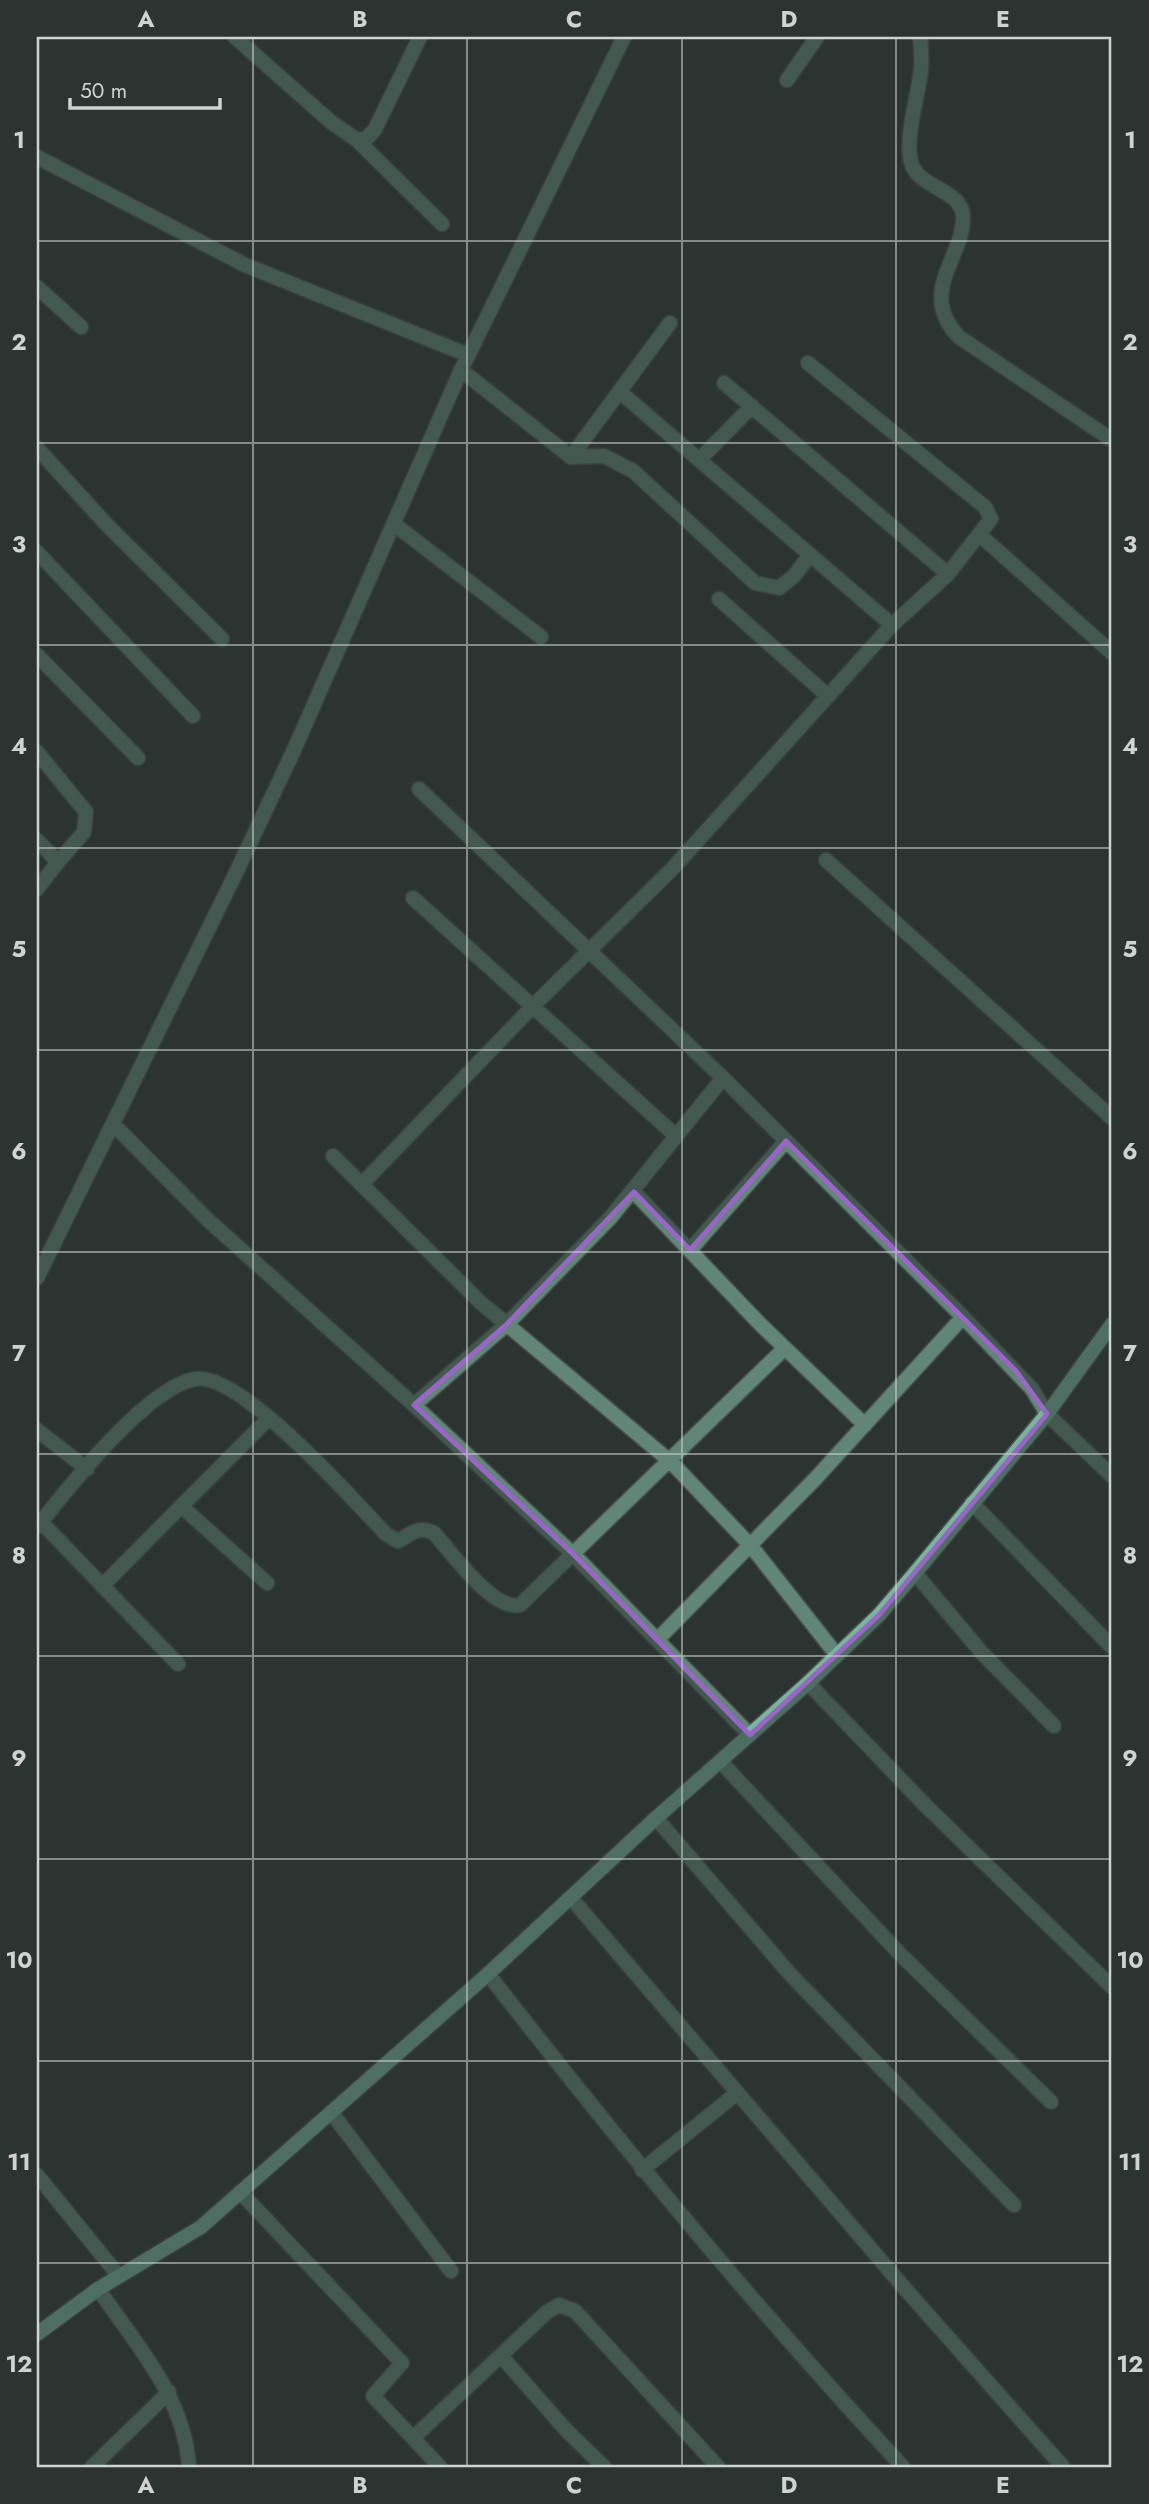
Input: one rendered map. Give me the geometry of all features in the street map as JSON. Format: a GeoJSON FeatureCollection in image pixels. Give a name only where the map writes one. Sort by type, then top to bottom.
{"type":"FeatureCollection","features":[{"type":"Feature","properties":{"kind":"street"},"geometry":{"type":"LineString","coordinates":[[235,37],[331,122],[357,140],[442,224]]}},
{"type":"Feature","properties":{"kind":"street"},"geometry":{"type":"LineString","coordinates":[[357,140],[367,138],[375,129],[420,37]]}},
{"type":"Feature","properties":{"kind":"street"},"geometry":{"type":"LineString","coordinates":[[37,1278],[294,750],[461,370],[624,37]]}},
{"type":"Feature","properties":{"kind":"street"},"geometry":{"type":"LineString","coordinates":[[787,80],[817,37]]}},
{"type":"Feature","properties":{"kind":"street"},"geometry":{"type":"LineString","coordinates":[[920,37],[922,67],[913,120],[912,167],[919,176],[959,203],[964,212],[963,223],[946,270],[943,292],[949,326],[959,337],[1112,440]]}},
{"type":"Feature","properties":{"kind":"street"},"geometry":{"type":"LineString","coordinates":[[37,157],[245,265],[468,355]]}},
{"type":"Feature","properties":{"kind":"street"},"geometry":{"type":"LineString","coordinates":[[37,287],[81,327]]}},
{"type":"Feature","properties":{"kind":"street"},"geometry":{"type":"LineString","coordinates":[[571,457],[670,323]]}},
{"type":"Feature","properties":{"kind":"street"},"geometry":{"type":"LineString","coordinates":[[362,1184],[534,1005],[673,868],[892,625],[948,574],[991,519],[985,507],[808,363]]}},
{"type":"Feature","properties":{"kind":"street"},"geometry":{"type":"LineString","coordinates":[[461,370],[571,457],[604,456],[633,471],[755,583],[779,588],[794,576],[810,555]]}},
{"type":"Feature","properties":{"kind":"street"},"geometry":{"type":"LineString","coordinates":[[724,383],[948,574]]}},
{"type":"Feature","properties":{"kind":"street"},"geometry":{"type":"LineString","coordinates":[[620,392],[892,625]]}},
{"type":"Feature","properties":{"kind":"street"},"geometry":{"type":"LineString","coordinates":[[699,460],[752,406]]}},
{"type":"Feature","properties":{"kind":"street"},"geometry":{"type":"LineString","coordinates":[[37,448],[106,524],[222,639]]}},
{"type":"Feature","properties":{"kind":"street"},"geometry":{"type":"LineString","coordinates":[[394,524],[541,637]]}},
{"type":"Feature","properties":{"kind":"street"},"geometry":{"type":"LineString","coordinates":[[980,535],[1112,653]]}},
{"type":"Feature","properties":{"kind":"street"},"geometry":{"type":"LineString","coordinates":[[37,552],[193,716]]}},
{"type":"Feature","properties":{"kind":"street"},"geometry":{"type":"LineString","coordinates":[[719,599],[828,696]]}},
{"type":"Feature","properties":{"kind":"street"},"geometry":{"type":"LineString","coordinates":[[37,655],[138,758]]}},
{"type":"Feature","properties":{"kind":"street"},"geometry":{"type":"LineString","coordinates":[[37,752],[86,812],[84,832],[37,889]]}},
{"type":"Feature","properties":{"kind":"street"},"geometry":{"type":"LineString","coordinates":[[419,789],[587,952],[723,1078],[963,1317],[1032,1389],[1047,1414],[1112,1476]]}},
{"type":"Feature","properties":{"kind":"street"},"geometry":{"type":"LineString","coordinates":[[37,841],[58,862]]}},
{"type":"Feature","properties":{"kind":"street"},"geometry":{"type":"LineString","coordinates":[[826,860],[1112,1118]]}},
{"type":"Feature","properties":{"kind":"street"},"geometry":{"type":"LineString","coordinates":[[413,898],[677,1136]]}},
{"type":"Feature","properties":{"kind":"street"},"geometry":{"type":"LineString","coordinates":[[414,1405],[506,1325],[634,1192],[723,1078]]}},
{"type":"Feature","properties":{"kind":"street"},"geometry":{"type":"LineString","coordinates":[[113,1124],[208,1220],[414,1405],[574,1555],[750,1735]]}},
{"type":"Feature","properties":{"kind":"street"},"geometry":{"type":"LineString","coordinates":[[690,1250],[786,1141]]}},
{"type":"Feature","properties":{"kind":"street"},"geometry":{"type":"LineString","coordinates":[[333,1156],[506,1325],[671,1462],[751,1546],[836,1654]]}},
{"type":"Feature","properties":{"kind":"street"},"geometry":{"type":"LineString","coordinates":[[634,1192],[785,1348],[865,1426]]}},
{"type":"Feature","properties":{"kind":"street"},"geometry":{"type":"LineString","coordinates":[[657,1640],[865,1426],[963,1317]]}},
{"type":"Feature","properties":{"kind":"street"},"geometry":{"type":"LineString","coordinates":[[37,2334],[98,2289],[201,2227],[488,1974],[656,1818],[808,1684],[879,1615],[915,1573],[1047,1414],[1112,1324]]}},
{"type":"Feature","properties":{"kind":"street"},"geometry":{"type":"LineString","coordinates":[[178,1664],[39,1524],[153,1400],[175,1386],[197,1379],[214,1380],[234,1389],[269,1418],[386,1534],[398,1541],[421,1528],[434,1533],[494,1599],[511,1607],[520,1605],[574,1555],[785,1348]]}},
{"type":"Feature","properties":{"kind":"street"},"geometry":{"type":"LineString","coordinates":[[102,1586],[269,1418]]}},
{"type":"Feature","properties":{"kind":"street"},"geometry":{"type":"LineString","coordinates":[[37,1430],[87,1469]]}},
{"type":"Feature","properties":{"kind":"street"},"geometry":{"type":"LineString","coordinates":[[972,1503],[1112,1647]]}},
{"type":"Feature","properties":{"kind":"street"},"geometry":{"type":"LineString","coordinates":[[181,1506],[267,1583]]}},
{"type":"Feature","properties":{"kind":"street"},"geometry":{"type":"LineString","coordinates":[[915,1573],[982,1653],[1054,1726]]}},
{"type":"Feature","properties":{"kind":"street"},"geometry":{"type":"LineString","coordinates":[[808,1684],[925,1805],[1112,1987]]}},
{"type":"Feature","properties":{"kind":"street"},"geometry":{"type":"LineString","coordinates":[[720,1761],[898,1953],[1051,2102]]}},
{"type":"Feature","properties":{"kind":"street"},"geometry":{"type":"LineString","coordinates":[[656,1818],[790,1974],[1014,2205]]}},
{"type":"Feature","properties":{"kind":"street"},"geometry":{"type":"LineString","coordinates":[[571,1898],[1063,2467]]}},
{"type":"Feature","properties":{"kind":"street"},"geometry":{"type":"LineString","coordinates":[[488,1974],[642,2170],[786,2341],[902,2467]]}},
{"type":"Feature","properties":{"kind":"street"},"geometry":{"type":"LineString","coordinates":[[642,2170],[737,2093]]}},
{"type":"Feature","properties":{"kind":"street"},"geometry":{"type":"LineString","coordinates":[[331,2112],[451,2271]]}},
{"type":"Feature","properties":{"kind":"street"},"geometry":{"type":"LineString","coordinates":[[37,2175],[119,2276]]}},
{"type":"Feature","properties":{"kind":"street"},"geometry":{"type":"LineString","coordinates":[[240,2192],[402,2363],[373,2396],[440,2467]]}},
{"type":"Feature","properties":{"kind":"street"},"geometry":{"type":"LineString","coordinates":[[98,2289],[169,2392],[185,2437],[189,2467]]}},
{"type":"Feature","properties":{"kind":"street"},"geometry":{"type":"LineString","coordinates":[[414,2438],[547,2312],[559,2305],[568,2306],[718,2467]]}},
{"type":"Feature","properties":{"kind":"street"},"geometry":{"type":"LineString","coordinates":[[502,2357],[567,2431],[604,2467]]}},
{"type":"Feature","properties":{"kind":"street"},"geometry":{"type":"LineString","coordinates":[[92,2467],[169,2392]]}},
{"type":"Feature","properties":{"kind":"highlighted area"},"geometry":{"type":"Polygon","coordinates":[[[786,1141],[1016,1371],[1047,1414],[879,1615],[750,1735],[574,1555],[414,1405],[506,1325],[634,1192],[690,1250],[786,1141]]]}}]}
